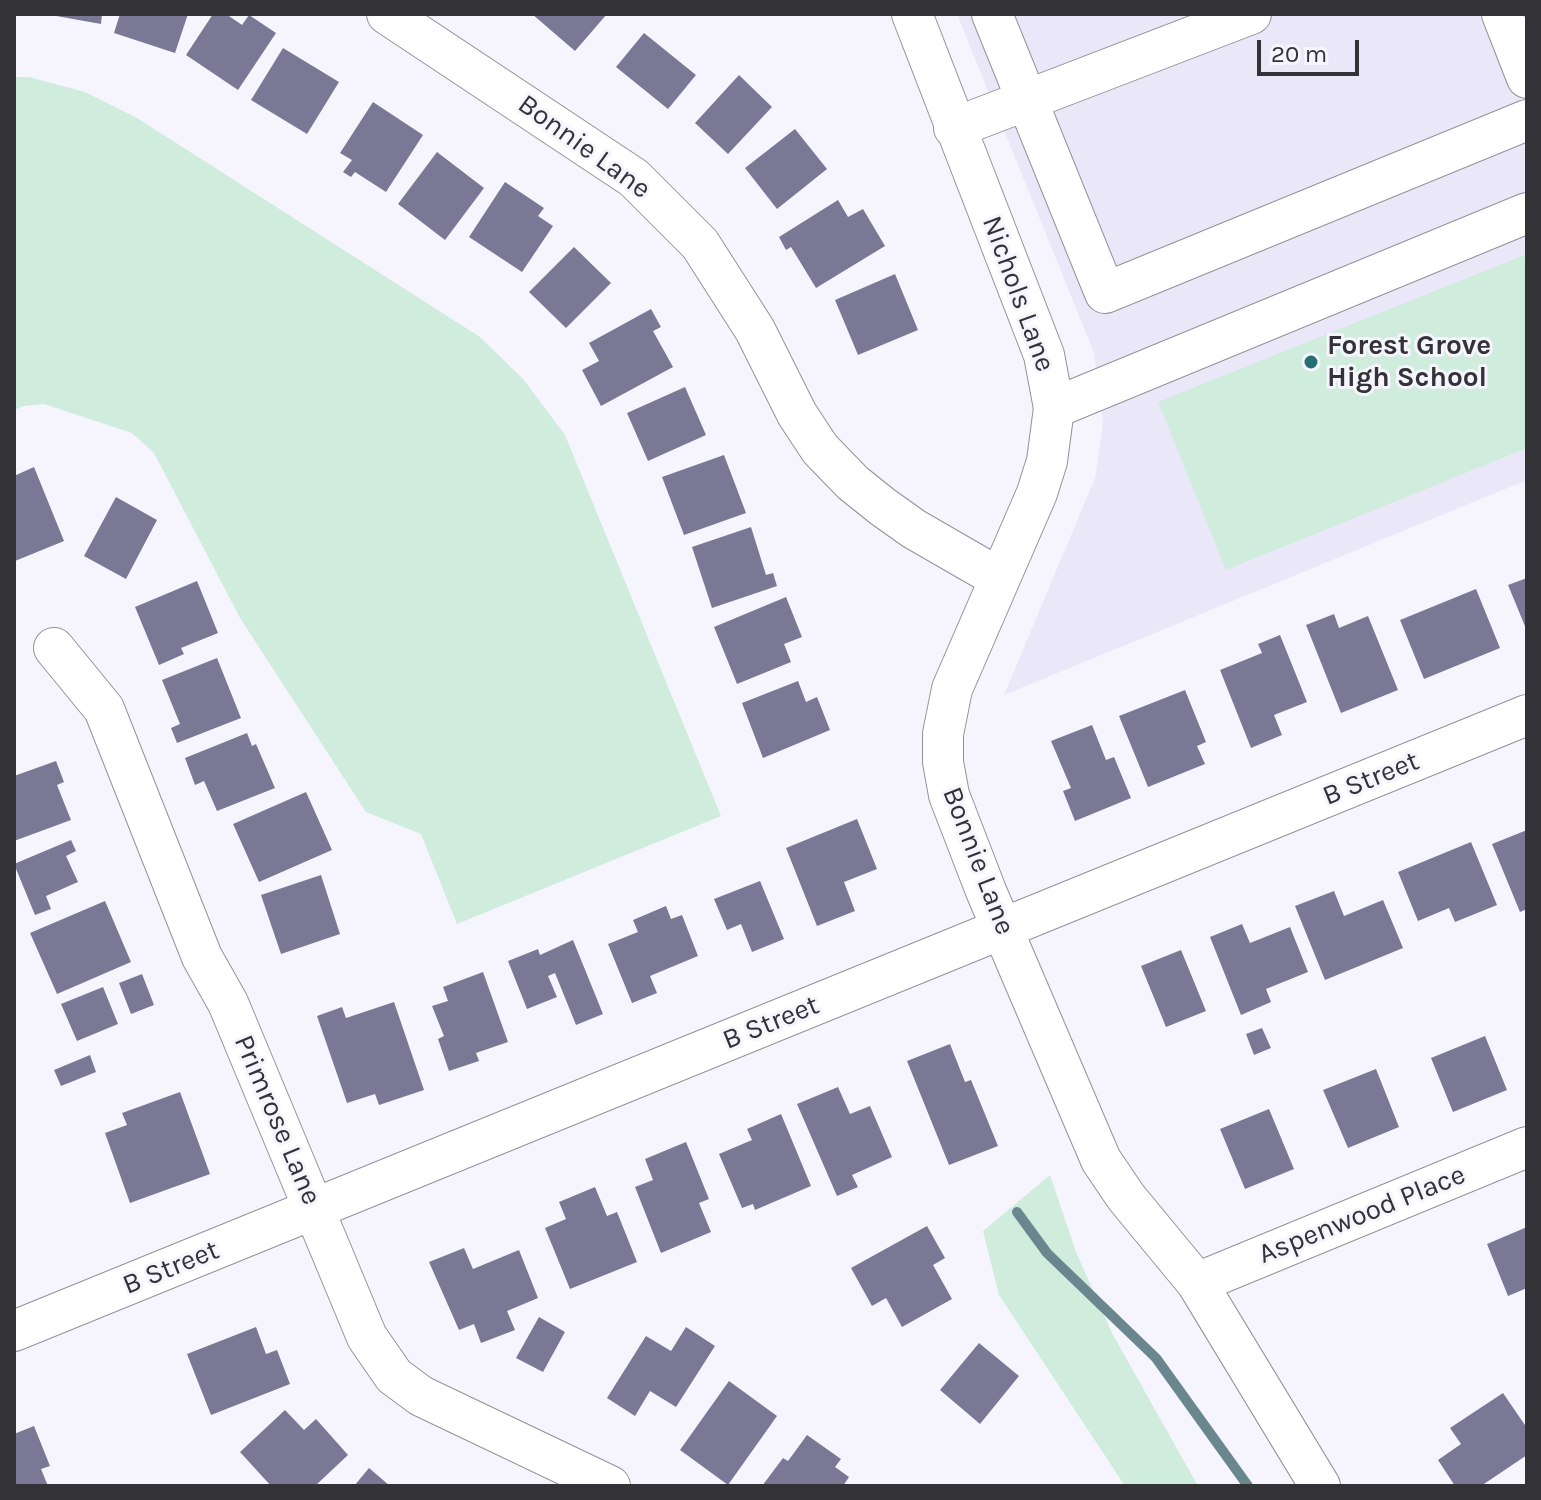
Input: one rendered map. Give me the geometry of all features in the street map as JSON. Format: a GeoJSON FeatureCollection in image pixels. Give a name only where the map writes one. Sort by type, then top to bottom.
{"type":"FeatureCollection","features":[{"type":"Feature","properties":{"kind":"street","name":"Bonnie Lane"},"geometry":{"type":"LineString","coordinates":[[387,14],[436,27],[634,178],[657,199],[700,244],[726,282],[755,330],[797,414],[820,449],[853,483],[883,507],[914,529],[999,578],[952,689],[943,734],[943,762],[949,795],[1101,1160],[1126,1197],[1197,1283],[1320,1486]]}},
{"type":"Feature","properties":{"kind":"street","name":"Nichols Lane"},"geometry":{"type":"LineString","coordinates":[[912,14],[1044,355],[1054,408],[1044,472],[1028,518],[999,578]]}},
{"type":"Feature","properties":{"kind":"street"},"geometry":{"type":"LineString","coordinates":[[992,14],[1105,293],[1527,120]]}},
{"type":"Feature","properties":{"kind":"street"},"geometry":{"type":"LineString","coordinates":[[954,128],[1251,14]]}},
{"type":"Feature","properties":{"kind":"street"},"geometry":{"type":"LineString","coordinates":[[1502,14],[1527,78]]}},
{"type":"Feature","properties":{"kind":"street"},"geometry":{"type":"LineString","coordinates":[[1054,408],[1527,213]]}},
{"type":"Feature","properties":{"kind":"street","name":"Primrose Lane"},"geometry":{"type":"LineString","coordinates":[[54,648],[104,709],[202,957],[228,1003],[367,1337],[394,1376],[421,1396],[610,1486]]}},
{"type":"Feature","properties":{"kind":"street","name":"B Street"},"geometry":{"type":"LineString","coordinates":[[14,1331],[1527,715]]}},
{"type":"Feature","properties":{"kind":"street","name":"Aspenwood Place"},"geometry":{"type":"LineString","coordinates":[[1197,1283],[1527,1147]]}},
{"type":"Feature","properties":{"kind":"shaded area","name":"Forest Grove High School"},"geometry":{"type":"Polygon","coordinates":[[[957,14],[1527,14],[1527,480],[1004,695],[1095,478],[1103,422],[1094,353],[957,14]]]}},
{"type":"Feature","properties":{"kind":"green space"},"geometry":{"type":"Polygon","coordinates":[[[14,77],[29,77],[85,92],[137,118],[480,337],[524,380],[565,435],[721,816],[457,924],[421,834],[366,812],[240,618],[154,453],[132,433],[44,404],[14,410],[14,77]]]}},
{"type":"Feature","properties":{"kind":"green space"},"geometry":{"type":"Polygon","coordinates":[[[1527,254],[1527,448],[1226,570],[1158,402],[1527,254]]]}},
{"type":"Feature","properties":{"kind":"green space"},"geometry":{"type":"Polygon","coordinates":[[[1050,1175],[1076,1252],[1113,1335],[1198,1486],[1125,1486],[999,1295],[983,1231],[1050,1175]]]}},
{"type":"Feature","properties":{"kind":"building"},"geometry":{"type":"Polygon","coordinates":[[[45,14],[102,14],[101,24],[45,14]]]}},
{"type":"Feature","properties":{"kind":"building"},"geometry":{"type":"Polygon","coordinates":[[[120,14],[188,14],[175,53],[114,33],[120,14]]]}},
{"type":"Feature","properties":{"kind":"building"},"geometry":{"type":"Polygon","coordinates":[[[213,14],[226,14],[242,25],[249,15],[276,33],[238,90],[186,55],[213,14]]]}},
{"type":"Feature","properties":{"kind":"building"},"geometry":{"type":"Polygon","coordinates":[[[532,14],[607,14],[575,51],[532,14]]]}},
{"type":"Feature","properties":{"kind":"building"},"geometry":{"type":"Polygon","coordinates":[[[644,33],[696,75],[668,109],[616,67],[644,33]]]}},
{"type":"Feature","properties":{"kind":"building"},"geometry":{"type":"Polygon","coordinates":[[[283,48],[339,82],[307,134],[251,100],[283,48]]]}},
{"type":"Feature","properties":{"kind":"building"},"geometry":{"type":"Polygon","coordinates":[[[739,75],[772,107],[728,154],[695,123],[739,75]]]}},
{"type":"Feature","properties":{"kind":"building"},"geometry":{"type":"Polygon","coordinates":[[[373,102],[423,135],[386,192],[355,172],[351,177],[343,172],[352,160],[340,153],[373,102]]]}},
{"type":"Feature","properties":{"kind":"building"},"geometry":{"type":"Polygon","coordinates":[[[795,129],[827,169],[777,209],[745,168],[795,129]]]}},
{"type":"Feature","properties":{"kind":"building"},"geometry":{"type":"Polygon","coordinates":[[[437,152],[484,188],[445,240],[398,204],[437,152]]]}},
{"type":"Feature","properties":{"kind":"building"},"geometry":{"type":"Polygon","coordinates":[[[505,182],[544,208],[538,216],[553,226],[522,272],[469,237],[505,182]]]}},
{"type":"Feature","properties":{"kind":"building"},"geometry":{"type":"Polygon","coordinates":[[[838,200],[848,217],[863,209],[885,246],[816,288],[791,247],[786,250],[779,237],[838,200]]]}},
{"type":"Feature","properties":{"kind":"building"},"geometry":{"type":"Polygon","coordinates":[[[574,247],[611,283],[566,328],[529,292],[574,247]]]}},
{"type":"Feature","properties":{"kind":"building"},"geometry":{"type":"Polygon","coordinates":[[[895,274],[918,330],[858,355],[835,300],[895,274]]]}},
{"type":"Feature","properties":{"kind":"building"},"geometry":{"type":"Polygon","coordinates":[[[651,309],[661,327],[653,331],[673,367],[601,406],[582,370],[599,361],[589,343],[651,309]]]}},
{"type":"Feature","properties":{"kind":"building"},"geometry":{"type":"Polygon","coordinates":[[[685,387],[706,435],[648,461],[627,413],[685,387]]]}},
{"type":"Feature","properties":{"kind":"building"},"geometry":{"type":"Polygon","coordinates":[[[724,455],[746,513],[684,535],[662,477],[724,455]]]}},
{"type":"Feature","properties":{"kind":"building"},"geometry":{"type":"Polygon","coordinates":[[[34,467],[64,541],[15,561],[14,476],[34,467]]]}},
{"type":"Feature","properties":{"kind":"building"},"geometry":{"type":"Polygon","coordinates":[[[116,497],[157,520],[126,579],[84,556],[116,497]]]}},
{"type":"Feature","properties":{"kind":"building"},"geometry":{"type":"Polygon","coordinates":[[[751,527],[766,575],[773,573],[777,586],[712,608],[692,547],[751,527]]]}},
{"type":"Feature","properties":{"kind":"building"},"geometry":{"type":"Polygon","coordinates":[[[1527,578],[1527,631],[1508,585],[1527,578]]]}},
{"type":"Feature","properties":{"kind":"building"},"geometry":{"type":"Polygon","coordinates":[[[197,581],[218,633],[181,648],[184,654],[159,665],[135,607],[197,581]]]}},
{"type":"Feature","properties":{"kind":"building"},"geometry":{"type":"Polygon","coordinates":[[[1476,589],[1500,648],[1424,679],[1400,620],[1476,589]]]}},
{"type":"Feature","properties":{"kind":"building"},"geometry":{"type":"Polygon","coordinates":[[[786,597],[802,637],[784,644],[791,662],[737,684],[714,627],[786,597]]]}},
{"type":"Feature","properties":{"kind":"building"},"geometry":{"type":"Polygon","coordinates":[[[1334,614],[1339,628],[1368,616],[1398,690],[1341,713],[1306,625],[1334,614]]]}},
{"type":"Feature","properties":{"kind":"building"},"geometry":{"type":"Polygon","coordinates":[[[1280,635],[1307,702],[1274,715],[1282,735],[1251,748],[1220,670],[1262,653],[1258,644],[1280,635]]]}},
{"type":"Feature","properties":{"kind":"building"},"geometry":{"type":"Polygon","coordinates":[[[217,658],[241,718],[177,743],[171,728],[180,724],[162,680],[217,658]]]}},
{"type":"Feature","properties":{"kind":"building"},"geometry":{"type":"Polygon","coordinates":[[[798,681],[806,702],[817,697],[830,730],[763,758],[742,703],[798,681]]]}},
{"type":"Feature","properties":{"kind":"building"},"geometry":{"type":"Polygon","coordinates":[[[1185,690],[1206,742],[1197,746],[1205,764],[1148,787],[1119,716],[1185,690]]]}},
{"type":"Feature","properties":{"kind":"building"},"geometry":{"type":"Polygon","coordinates":[[[1092,725],[1106,760],[1114,757],[1131,798],[1075,821],[1063,791],[1071,788],[1051,741],[1092,725]]]}},
{"type":"Feature","properties":{"kind":"building"},"geometry":{"type":"Polygon","coordinates":[[[247,733],[252,746],[256,744],[275,788],[217,811],[204,781],[195,785],[185,758],[247,733]]]}},
{"type":"Feature","properties":{"kind":"building"},"geometry":{"type":"Polygon","coordinates":[[[56,761],[64,782],[57,785],[71,820],[14,841],[14,776],[56,761]]]}},
{"type":"Feature","properties":{"kind":"building"},"geometry":{"type":"Polygon","coordinates":[[[306,792],[332,850],[259,882],[233,824],[306,792]]]}},
{"type":"Feature","properties":{"kind":"building"},"geometry":{"type":"Polygon","coordinates":[[[857,819],[877,869],[844,882],[855,911],[817,926],[786,848],[857,819]]]}},
{"type":"Feature","properties":{"kind":"building"},"geometry":{"type":"Polygon","coordinates":[[[1527,830],[1527,909],[1520,912],[1492,844],[1527,830]]]}},
{"type":"Feature","properties":{"kind":"building"},"geometry":{"type":"Polygon","coordinates":[[[71,840],[76,851],[66,856],[78,882],[46,896],[51,909],[35,915],[14,864],[71,840]]]}},
{"type":"Feature","properties":{"kind":"building"},"geometry":{"type":"Polygon","coordinates":[[[1471,842],[1497,905],[1455,922],[1449,908],[1418,921],[1398,872],[1471,842]]]}},
{"type":"Feature","properties":{"kind":"building"},"geometry":{"type":"Polygon","coordinates":[[[321,875],[340,934],[281,954],[261,895],[321,875]]]}},
{"type":"Feature","properties":{"kind":"building"},"geometry":{"type":"Polygon","coordinates":[[[760,881],[784,939],[752,952],[741,924],[727,930],[714,899],[760,881]]]}},
{"type":"Feature","properties":{"kind":"building"},"geometry":{"type":"Polygon","coordinates":[[[1334,891],[1344,916],[1383,900],[1403,948],[1325,980],[1295,906],[1334,891]]]}},
{"type":"Feature","properties":{"kind":"building"},"geometry":{"type":"Polygon","coordinates":[[[105,901],[131,962],[57,994],[30,933],[105,901]]]}},
{"type":"Feature","properties":{"kind":"building"},"geometry":{"type":"Polygon","coordinates":[[[666,906],[671,919],[682,915],[698,956],[650,976],[657,993],[632,1003],[608,944],[638,932],[633,920],[666,906]]]}},
{"type":"Feature","properties":{"kind":"building"},"geometry":{"type":"Polygon","coordinates":[[[1242,924],[1250,943],[1290,927],[1308,972],[1266,989],[1271,1002],[1241,1015],[1210,937],[1242,924]]]}},
{"type":"Feature","properties":{"kind":"building"},"geometry":{"type":"Polygon","coordinates":[[[573,940],[603,1014],[576,1025],[555,973],[548,976],[557,997],[527,1009],[508,961],[538,949],[540,955],[573,940]]]}},
{"type":"Feature","properties":{"kind":"building"},"geometry":{"type":"Polygon","coordinates":[[[1181,950],[1206,1011],[1166,1027],[1141,966],[1181,950]]]}},
{"type":"Feature","properties":{"kind":"building"},"geometry":{"type":"Polygon","coordinates":[[[483,972],[508,1042],[476,1053],[479,1061],[449,1071],[438,1039],[444,1036],[432,1006],[448,1001],[443,987],[483,972]]]}},
{"type":"Feature","properties":{"kind":"building"},"geometry":{"type":"Polygon","coordinates":[[[142,974],[154,1005],[131,1014],[119,983],[142,974]]]}},
{"type":"Feature","properties":{"kind":"building"},"geometry":{"type":"Polygon","coordinates":[[[103,987],[118,1024],[77,1041],[61,1004],[103,987]]]}},
{"type":"Feature","properties":{"kind":"building"},"geometry":{"type":"Polygon","coordinates":[[[394,1002],[424,1090],[379,1105],[375,1094],[347,1103],[317,1016],[342,1007],[346,1018],[394,1002]]]}},
{"type":"Feature","properties":{"kind":"building"},"geometry":{"type":"Polygon","coordinates":[[[1262,1028],[1271,1048],[1254,1055],[1246,1034],[1262,1028]]]}},
{"type":"Feature","properties":{"kind":"building"},"geometry":{"type":"Polygon","coordinates":[[[1485,1036],[1507,1090],[1453,1112],[1431,1058],[1485,1036]]]}},
{"type":"Feature","properties":{"kind":"building"},"geometry":{"type":"Polygon","coordinates":[[[950,1044],[965,1082],[971,1080],[998,1146],[949,1165],[907,1061],[950,1044]]]}},
{"type":"Feature","properties":{"kind":"building"},"geometry":{"type":"Polygon","coordinates":[[[90,1055],[96,1072],[61,1086],[54,1070],[90,1055]]]}},
{"type":"Feature","properties":{"kind":"building"},"geometry":{"type":"Polygon","coordinates":[[[1376,1069],[1399,1127],[1348,1148],[1323,1090],[1376,1069]]]}},
{"type":"Feature","properties":{"kind":"building"},"geometry":{"type":"Polygon","coordinates":[[[838,1087],[850,1114],[870,1106],[892,1157],[852,1175],[858,1187],[837,1196],[797,1104],[838,1087]]]}},
{"type":"Feature","properties":{"kind":"building"},"geometry":{"type":"Polygon","coordinates":[[[180,1092],[210,1174],[130,1203],[105,1133],[127,1125],[122,1113],[180,1092]]]}},
{"type":"Feature","properties":{"kind":"building"},"geometry":{"type":"Polygon","coordinates":[[[1269,1109],[1294,1169],[1245,1189],[1220,1129],[1269,1109]]]}},
{"type":"Feature","properties":{"kind":"building"},"geometry":{"type":"Polygon","coordinates":[[[781,1114],[811,1186],[755,1210],[753,1204],[742,1208],[719,1154],[752,1140],[747,1129],[781,1114]]]}},
{"type":"Feature","properties":{"kind":"building"},"geometry":{"type":"Polygon","coordinates":[[[686,1142],[709,1199],[699,1203],[711,1232],[661,1253],[635,1187],[653,1180],[645,1159],[686,1142]]]}},
{"type":"Feature","properties":{"kind":"building"},"geometry":{"type":"Polygon","coordinates":[[[595,1187],[607,1216],[617,1212],[637,1262],[570,1289],[545,1228],[566,1219],[559,1202],[595,1187]]]}},
{"type":"Feature","properties":{"kind":"building"},"geometry":{"type":"Polygon","coordinates":[[[927,1226],[945,1258],[933,1265],[952,1299],[902,1327],[886,1298],[872,1306],[851,1268],[927,1226]]]}},
{"type":"Feature","properties":{"kind":"building"},"geometry":{"type":"Polygon","coordinates":[[[1527,1227],[1527,1288],[1508,1296],[1487,1244],[1527,1227]]]}},
{"type":"Feature","properties":{"kind":"building"},"geometry":{"type":"Polygon","coordinates":[[[464,1248],[473,1269],[519,1250],[538,1298],[507,1311],[515,1330],[481,1343],[474,1324],[459,1330],[429,1262],[464,1248]]]}},
{"type":"Feature","properties":{"kind":"building"},"geometry":{"type":"Polygon","coordinates":[[[539,1317],[565,1332],[543,1372],[516,1358],[539,1317]]]}},
{"type":"Feature","properties":{"kind":"building"},"geometry":{"type":"Polygon","coordinates":[[[256,1327],[266,1354],[277,1350],[290,1384],[211,1415],[187,1354],[256,1327]]]}},
{"type":"Feature","properties":{"kind":"building"},"geometry":{"type":"Polygon","coordinates":[[[686,1327],[715,1346],[676,1407],[650,1391],[635,1416],[607,1398],[646,1336],[671,1351],[686,1327]]]}},
{"type":"Feature","properties":{"kind":"building"},"geometry":{"type":"Polygon","coordinates":[[[979,1343],[1019,1376],[980,1424],[940,1390],[979,1343]]]}},
{"type":"Feature","properties":{"kind":"building"},"geometry":{"type":"Polygon","coordinates":[[[729,1381],[777,1416],[728,1485],[680,1450],[729,1381]]]}},
{"type":"Feature","properties":{"kind":"building"},"geometry":{"type":"Polygon","coordinates":[[[1503,1393],[1527,1428],[1527,1455],[1481,1486],[1455,1486],[1438,1460],[1461,1444],[1450,1428],[1503,1393]]]}},
{"type":"Feature","properties":{"kind":"building"},"geometry":{"type":"Polygon","coordinates":[[[285,1410],[304,1430],[316,1419],[348,1455],[315,1486],[271,1486],[240,1452],[285,1410]]]}},
{"type":"Feature","properties":{"kind":"building"},"geometry":{"type":"Polygon","coordinates":[[[34,1426],[50,1466],[41,1469],[48,1486],[14,1486],[14,1434],[34,1426]]]}},
{"type":"Feature","properties":{"kind":"building"},"geometry":{"type":"Polygon","coordinates":[[[807,1435],[841,1459],[835,1467],[849,1477],[843,1486],[762,1486],[783,1458],[788,1461],[807,1435]]]}},
{"type":"Feature","properties":{"kind":"building"},"geometry":{"type":"Polygon","coordinates":[[[369,1468],[390,1486],[354,1486],[369,1468]]]}},
{"type":"Feature","properties":{"kind":"waterway"},"geometry":{"type":"LineString","coordinates":[[1017,1212],[1047,1253],[1156,1358],[1248,1486]]}},
{"type":"Feature","properties":{"kind":"place","name":"Forest Grove High School"},"geometry":{"type":"Point","coordinates":[1311,362]}}]}
